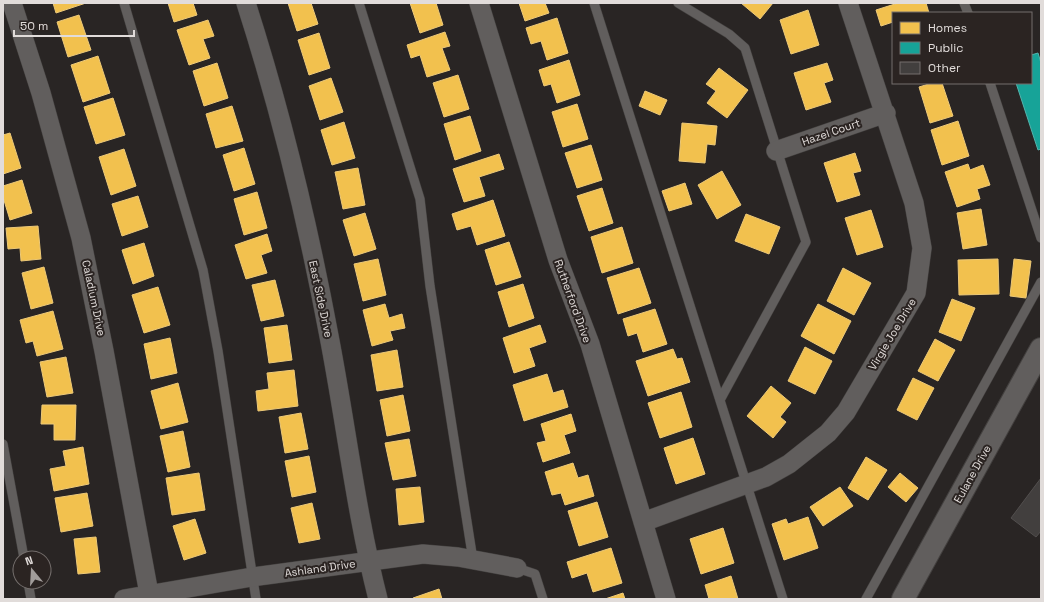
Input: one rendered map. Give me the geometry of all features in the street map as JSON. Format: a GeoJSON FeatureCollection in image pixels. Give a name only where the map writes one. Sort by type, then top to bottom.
{"type":"FeatureCollection","features":[{"type":"Feature","properties":{"kind":"street","name":"Caladium Drive"},"geometry":{"type":"LineString","coordinates":[[12,3],[41,93],[82,238],[150,597]]}},
{"type":"Feature","properties":{"kind":"street","name":"East Side Drive"},"geometry":{"type":"LineString","coordinates":[[246,3],[268,72],[296,181],[329,336],[368,562],[378,599]]}},
{"type":"Feature","properties":{"kind":"street","name":"Rutherford Drive"},"geometry":{"type":"LineString","coordinates":[[479,3],[558,260],[590,344],[666,599]]}},
{"type":"Feature","properties":{"kind":"street","name":"Virgie Joe Drive"},"geometry":{"type":"LineString","coordinates":[[643,522],[766,477],[789,464],[828,433],[846,412],[916,293],[922,248],[914,203],[886,113],[848,3]]}},
{"type":"Feature","properties":{"kind":"street","name":"Hazel Court"},"geometry":{"type":"LineString","coordinates":[[776,151],[886,113]]}},
{"type":"Feature","properties":{"kind":"street","name":"Eulane Drive"},"geometry":{"type":"LineString","coordinates":[[903,599],[1041,349]]}},
{"type":"Feature","properties":{"kind":"street","name":"Ashland Drive"},"geometry":{"type":"LineString","coordinates":[[124,599],[150,597],[252,578],[423,554],[473,560],[517,568]]}},
{"type":"Feature","properties":{"kind":"lane"},"geometry":{"type":"LineString","coordinates":[[124,3],[202,270],[218,351],[256,599]]}},
{"type":"Feature","properties":{"kind":"lane"},"geometry":{"type":"LineString","coordinates":[[359,3],[420,199],[430,286],[473,560]]}},
{"type":"Feature","properties":{"kind":"lane"},"geometry":{"type":"LineString","coordinates":[[594,3],[783,599]]}},
{"type":"Feature","properties":{"kind":"lane"},"geometry":{"type":"LineString","coordinates":[[678,3],[729,34],[744,48],[806,242],[720,400]]}},
{"type":"Feature","properties":{"kind":"lane"},"geometry":{"type":"LineString","coordinates":[[990,84],[1041,238]]}},
{"type":"Feature","properties":{"kind":"lane"},"geometry":{"type":"LineString","coordinates":[[866,599],[1041,282]]}},
{"type":"Feature","properties":{"kind":"lane"},"geometry":{"type":"LineString","coordinates":[[3,444],[23,550]]}},
{"type":"Feature","properties":{"kind":"lane"},"geometry":{"type":"LineString","coordinates":[[517,568],[535,574],[543,599]]}},
{"type":"Feature","properties":{"kind":"building: Homes"},"geometry":{"type":"Polygon","coordinates":[[[53,3],[86,3],[56,13],[53,3]]]}},
{"type":"Feature","properties":{"kind":"building: Homes"},"geometry":{"type":"Polygon","coordinates":[[[168,3],[193,3],[197,15],[174,22],[168,3]]]}},
{"type":"Feature","properties":{"kind":"building: Homes"},"geometry":{"type":"Polygon","coordinates":[[[288,3],[311,3],[318,24],[297,31],[288,3]]]}},
{"type":"Feature","properties":{"kind":"building: Homes"},"geometry":{"type":"Polygon","coordinates":[[[410,3],[436,3],[443,25],[420,33],[410,3]]]}},
{"type":"Feature","properties":{"kind":"building: Homes"},"geometry":{"type":"Polygon","coordinates":[[[519,3],[545,3],[549,13],[525,21],[519,3]]]}},
{"type":"Feature","properties":{"kind":"building: Homes"},"geometry":{"type":"Polygon","coordinates":[[[741,3],[773,3],[760,19],[741,3]]]}},
{"type":"Feature","properties":{"kind":"building: Homes"},"geometry":{"type":"Polygon","coordinates":[[[898,3],[926,3],[929,12],[892,12],[892,22],[881,26],[876,10],[898,3]]]}},
{"type":"Feature","properties":{"kind":"building: Homes"},"geometry":{"type":"Polygon","coordinates":[[[808,10],[819,45],[791,54],[780,20],[808,10]]]}},
{"type":"Feature","properties":{"kind":"building: Homes"},"geometry":{"type":"Polygon","coordinates":[[[79,15],[91,50],[68,57],[57,22],[79,15]]]}},
{"type":"Feature","properties":{"kind":"building: Homes"},"geometry":{"type":"Polygon","coordinates":[[[557,18],[568,53],[547,60],[541,41],[531,44],[526,28],[557,18]]]}},
{"type":"Feature","properties":{"kind":"building: Homes"},"geometry":{"type":"Polygon","coordinates":[[[208,20],[214,36],[203,39],[210,58],[189,65],[177,30],[208,20]]]}},
{"type":"Feature","properties":{"kind":"building: Homes"},"geometry":{"type":"Polygon","coordinates":[[[445,32],[450,46],[442,48],[450,70],[427,77],[420,55],[411,58],[407,45],[445,32]]]}},
{"type":"Feature","properties":{"kind":"building: Homes"},"geometry":{"type":"Polygon","coordinates":[[[319,33],[330,68],[309,75],[298,40],[319,33]]]}},
{"type":"Feature","properties":{"kind":"building: Homes"},"geometry":{"type":"Polygon","coordinates":[[[98,56],[110,93],[83,102],[71,65],[98,56]]]}},
{"type":"Feature","properties":{"kind":"building: Homes"},"geometry":{"type":"Polygon","coordinates":[[[569,60],[580,95],[557,103],[551,84],[544,86],[539,70],[569,60]]]}},
{"type":"Feature","properties":{"kind":"building: Homes"},"geometry":{"type":"Polygon","coordinates":[[[217,63],[228,98],[204,106],[193,71],[217,63]]]}},
{"type":"Feature","properties":{"kind":"building: Homes"},"geometry":{"type":"Polygon","coordinates":[[[827,63],[833,80],[824,83],[831,102],[806,110],[794,73],[827,63]]]}},
{"type":"Feature","properties":{"kind":"building: Homes"},"geometry":{"type":"Polygon","coordinates":[[[719,68],[748,90],[727,118],[707,103],[716,91],[706,84],[719,68]]]}},
{"type":"Feature","properties":{"kind":"building: Homes"},"geometry":{"type":"Polygon","coordinates":[[[458,75],[469,109],[444,117],[433,83],[458,75]]]}},
{"type":"Feature","properties":{"kind":"building: Homes"},"geometry":{"type":"Polygon","coordinates":[[[331,78],[343,112],[320,120],[309,86],[331,78]]]}},
{"type":"Feature","properties":{"kind":"building: Homes"},"geometry":{"type":"Polygon","coordinates":[[[929,84],[942,84],[953,116],[930,123],[919,87],[929,84]]]}},
{"type":"Feature","properties":{"kind":"building: Homes"},"geometry":{"type":"Polygon","coordinates":[[[645,91],[667,100],[660,115],[639,106],[645,91]]]}},
{"type":"Feature","properties":{"kind":"building: Homes"},"geometry":{"type":"Polygon","coordinates":[[[113,98],[125,135],[96,144],[84,107],[113,98]]]}},
{"type":"Feature","properties":{"kind":"building: Homes"},"geometry":{"type":"Polygon","coordinates":[[[577,104],[588,139],[563,147],[552,112],[577,104]]]}},
{"type":"Feature","properties":{"kind":"building: Homes"},"geometry":{"type":"Polygon","coordinates":[[[232,106],[243,141],[216,148],[206,114],[232,106]]]}},
{"type":"Feature","properties":{"kind":"building: Homes"},"geometry":{"type":"Polygon","coordinates":[[[470,116],[481,151],[455,160],[444,124],[470,116]]]}},
{"type":"Feature","properties":{"kind":"building: Homes"},"geometry":{"type":"Polygon","coordinates":[[[958,121],[969,156],[942,165],[931,130],[958,121]]]}},
{"type":"Feature","properties":{"kind":"building: Homes"},"geometry":{"type":"Polygon","coordinates":[[[344,122],[355,158],[332,165],[321,130],[344,122]]]}},
{"type":"Feature","properties":{"kind":"building: Homes"},"geometry":{"type":"Polygon","coordinates":[[[682,123],[717,126],[715,145],[707,144],[705,163],[679,161],[682,123]]]}},
{"type":"Feature","properties":{"kind":"building: Homes"},"geometry":{"type":"Polygon","coordinates":[[[10,133],[21,168],[3,174],[3,135],[10,133]]]}},
{"type":"Feature","properties":{"kind":"building: Homes"},"geometry":{"type":"Polygon","coordinates":[[[591,145],[602,180],[577,188],[565,153],[591,145]]]}},
{"type":"Feature","properties":{"kind":"building: Homes"},"geometry":{"type":"Polygon","coordinates":[[[244,148],[255,184],[234,191],[223,155],[244,148]]]}},
{"type":"Feature","properties":{"kind":"building: Homes"},"geometry":{"type":"Polygon","coordinates":[[[124,149],[136,186],[111,195],[99,157],[124,149]]]}},
{"type":"Feature","properties":{"kind":"building: Homes"},"geometry":{"type":"Polygon","coordinates":[[[855,153],[861,171],[853,173],[860,195],[837,202],[824,163],[855,153]]]}},
{"type":"Feature","properties":{"kind":"building: Homes"},"geometry":{"type":"Polygon","coordinates":[[[499,154],[504,169],[479,177],[485,196],[464,202],[453,169],[499,154]]]}},
{"type":"Feature","properties":{"kind":"building: Homes"},"geometry":{"type":"Polygon","coordinates":[[[968,164],[970,170],[983,165],[990,185],[977,189],[980,199],[957,207],[945,172],[968,164]]]}},
{"type":"Feature","properties":{"kind":"building: Homes"},"geometry":{"type":"Polygon","coordinates":[[[358,168],[365,205],[343,209],[335,172],[358,168]]]}},
{"type":"Feature","properties":{"kind":"building: Homes"},"geometry":{"type":"Polygon","coordinates":[[[722,171],[741,205],[717,219],[698,185],[722,171]]]}},
{"type":"Feature","properties":{"kind":"building: Homes"},"geometry":{"type":"Polygon","coordinates":[[[22,180],[32,213],[10,220],[3,197],[3,186],[22,180]]]}},
{"type":"Feature","properties":{"kind":"building: Homes"},"geometry":{"type":"Polygon","coordinates":[[[685,183],[692,204],[669,211],[662,191],[685,183]]]}},
{"type":"Feature","properties":{"kind":"building: Homes"},"geometry":{"type":"Polygon","coordinates":[[[602,188],[613,223],[589,231],[577,196],[602,188]]]}},
{"type":"Feature","properties":{"kind":"building: Homes"},"geometry":{"type":"Polygon","coordinates":[[[257,192],[267,228],[244,235],[234,199],[257,192]]]}},
{"type":"Feature","properties":{"kind":"building: Homes"},"geometry":{"type":"Polygon","coordinates":[[[138,196],[148,227],[122,236],[112,204],[138,196]]]}},
{"type":"Feature","properties":{"kind":"building: Homes"},"geometry":{"type":"Polygon","coordinates":[[[493,200],[505,236],[477,245],[471,226],[457,230],[452,214],[493,200]]]}},
{"type":"Feature","properties":{"kind":"building: Homes"},"geometry":{"type":"Polygon","coordinates":[[[981,209],[987,245],[963,249],[957,213],[981,209]]]}},
{"type":"Feature","properties":{"kind":"building: Homes"},"geometry":{"type":"Polygon","coordinates":[[[871,210],[883,247],[857,255],[845,218],[871,210]]]}},
{"type":"Feature","properties":{"kind":"building: Homes"},"geometry":{"type":"Polygon","coordinates":[[[365,213],[376,249],[354,256],[343,220],[365,213]]]}},
{"type":"Feature","properties":{"kind":"building: Homes"},"geometry":{"type":"Polygon","coordinates":[[[746,214],[780,227],[769,254],[735,241],[746,214]]]}},
{"type":"Feature","properties":{"kind":"building: Homes"},"geometry":{"type":"Polygon","coordinates":[[[38,226],[41,259],[21,261],[20,248],[8,249],[6,228],[38,226]]]}},
{"type":"Feature","properties":{"kind":"building: Homes"},"geometry":{"type":"Polygon","coordinates":[[[622,227],[633,263],[602,273],[591,237],[622,227]]]}},
{"type":"Feature","properties":{"kind":"building: Homes"},"geometry":{"type":"Polygon","coordinates":[[[267,234],[272,251],[261,255],[267,273],[246,279],[235,245],[267,234]]]}},
{"type":"Feature","properties":{"kind":"building: Homes"},"geometry":{"type":"Polygon","coordinates":[[[509,242],[521,277],[496,285],[485,250],[509,242]]]}},
{"type":"Feature","properties":{"kind":"building: Homes"},"geometry":{"type":"Polygon","coordinates":[[[144,243],[154,276],[133,284],[122,250],[144,243]]]}},
{"type":"Feature","properties":{"kind":"building: Homes"},"geometry":{"type":"Polygon","coordinates":[[[378,259],[386,295],[363,301],[354,264],[378,259]]]}},
{"type":"Feature","properties":{"kind":"building: Homes"},"geometry":{"type":"Polygon","coordinates":[[[998,259],[999,294],[959,295],[958,260],[998,259]]]}},
{"type":"Feature","properties":{"kind":"building: Homes"},"geometry":{"type":"Polygon","coordinates":[[[1014,259],[1031,261],[1026,298],[1010,296],[1014,259]]]}},
{"type":"Feature","properties":{"kind":"building: Homes"},"geometry":{"type":"Polygon","coordinates":[[[44,267],[53,303],[31,309],[22,273],[44,267]]]}},
{"type":"Feature","properties":{"kind":"building: Homes"},"geometry":{"type":"Polygon","coordinates":[[[639,268],[651,303],[618,314],[607,278],[639,268]]]}},
{"type":"Feature","properties":{"kind":"building: Homes"},"geometry":{"type":"Polygon","coordinates":[[[843,268],[871,283],[854,315],[827,301],[843,268]]]}},
{"type":"Feature","properties":{"kind":"building: Homes"},"geometry":{"type":"Polygon","coordinates":[[[275,280],[284,316],[261,321],[252,285],[275,280]]]}},
{"type":"Feature","properties":{"kind":"building: Homes"},"geometry":{"type":"Polygon","coordinates":[[[523,284],[534,318],[509,327],[498,292],[523,284]]]}},
{"type":"Feature","properties":{"kind":"building: Homes"},"geometry":{"type":"Polygon","coordinates":[[[158,287],[170,325],[144,333],[132,295],[158,287]]]}},
{"type":"Feature","properties":{"kind":"building: Homes"},"geometry":{"type":"Polygon","coordinates":[[[952,299],[975,308],[961,341],[939,332],[952,299]]]}},
{"type":"Feature","properties":{"kind":"building: Homes"},"geometry":{"type":"Polygon","coordinates":[[[385,304],[389,318],[402,314],[405,328],[390,331],[393,340],[372,346],[363,310],[385,304]]]}},
{"type":"Feature","properties":{"kind":"building: Homes"},"geometry":{"type":"Polygon","coordinates":[[[818,304],[851,321],[834,354],[801,336],[818,304]]]}},
{"type":"Feature","properties":{"kind":"building: Homes"},"geometry":{"type":"Polygon","coordinates":[[[655,309],[667,344],[643,352],[637,333],[628,336],[623,319],[655,309]]]}},
{"type":"Feature","properties":{"kind":"building: Homes"},"geometry":{"type":"Polygon","coordinates":[[[53,311],[63,349],[37,356],[33,341],[26,343],[20,320],[53,311]]]}},
{"type":"Feature","properties":{"kind":"building: Homes"},"geometry":{"type":"Polygon","coordinates":[[[287,325],[292,360],[269,363],[264,328],[287,325]]]}},
{"type":"Feature","properties":{"kind":"building: Homes"},"geometry":{"type":"Polygon","coordinates":[[[540,325],[546,342],[529,348],[535,366],[514,373],[503,338],[540,325]]]}},
{"type":"Feature","properties":{"kind":"building: Homes"},"geometry":{"type":"Polygon","coordinates":[[[170,338],[177,373],[151,379],[144,344],[170,338]]]}},
{"type":"Feature","properties":{"kind":"building: Homes"},"geometry":{"type":"Polygon","coordinates":[[[935,339],[955,350],[938,381],[918,371],[935,339]]]}},
{"type":"Feature","properties":{"kind":"building: Homes"},"geometry":{"type":"Polygon","coordinates":[[[805,347],[832,361],[815,394],[788,381],[805,347]]]}},
{"type":"Feature","properties":{"kind":"building: Homes"},"geometry":{"type":"Polygon","coordinates":[[[673,349],[677,359],[682,358],[690,382],[648,396],[636,361],[673,349]]]}},
{"type":"Feature","properties":{"kind":"building: Homes"},"geometry":{"type":"Polygon","coordinates":[[[397,350],[403,387],[377,391],[371,355],[397,350]]]}},
{"type":"Feature","properties":{"kind":"building: Homes"},"geometry":{"type":"Polygon","coordinates":[[[66,357],[73,393],[47,397],[40,362],[66,357]]]}},
{"type":"Feature","properties":{"kind":"building: Homes"},"geometry":{"type":"Polygon","coordinates":[[[294,370],[298,406],[258,411],[256,391],[269,389],[267,373],[294,370]]]}},
{"type":"Feature","properties":{"kind":"building: Homes"},"geometry":{"type":"Polygon","coordinates":[[[547,374],[553,393],[563,390],[568,407],[524,421],[513,385],[547,374]]]}},
{"type":"Feature","properties":{"kind":"building: Homes"},"geometry":{"type":"Polygon","coordinates":[[[913,378],[934,388],[917,420],[897,410],[913,378]]]}},
{"type":"Feature","properties":{"kind":"building: Homes"},"geometry":{"type":"Polygon","coordinates":[[[178,383],[188,422],[161,429],[151,391],[178,383]]]}},
{"type":"Feature","properties":{"kind":"building: Homes"},"geometry":{"type":"Polygon","coordinates":[[[771,386],[791,403],[780,417],[786,422],[773,438],[747,416],[771,386]]]}},
{"type":"Feature","properties":{"kind":"building: Homes"},"geometry":{"type":"Polygon","coordinates":[[[681,392],[692,427],[660,438],[648,403],[681,392]]]}},
{"type":"Feature","properties":{"kind":"building: Homes"},"geometry":{"type":"Polygon","coordinates":[[[403,395],[410,431],[387,436],[380,400],[403,395]]]}},
{"type":"Feature","properties":{"kind":"building: Homes"},"geometry":{"type":"Polygon","coordinates":[[[42,405],[76,405],[75,440],[54,440],[54,424],[41,424],[42,405]]]}},
{"type":"Feature","properties":{"kind":"building: Homes"},"geometry":{"type":"Polygon","coordinates":[[[301,413],[308,449],[285,453],[279,417],[301,413]]]}},
{"type":"Feature","properties":{"kind":"building: Homes"},"geometry":{"type":"Polygon","coordinates":[[[571,414],[576,431],[564,435],[570,453],[543,462],[537,443],[546,441],[541,424],[571,414]]]}},
{"type":"Feature","properties":{"kind":"building: Homes"},"geometry":{"type":"Polygon","coordinates":[[[183,431],[190,467],[168,472],[160,436],[183,431]]]}},
{"type":"Feature","properties":{"kind":"building: Homes"},"geometry":{"type":"Polygon","coordinates":[[[693,438],[705,474],[676,484],[664,448],[693,438]]]}},
{"type":"Feature","properties":{"kind":"building: Homes"},"geometry":{"type":"Polygon","coordinates":[[[409,439],[416,476],[393,480],[385,443],[409,439]]]}},
{"type":"Feature","properties":{"kind":"building: Homes"},"geometry":{"type":"Polygon","coordinates":[[[83,447],[89,484],[54,491],[50,469],[66,466],[63,451],[83,447]]]}},
{"type":"Feature","properties":{"kind":"building: Homes"},"geometry":{"type":"Polygon","coordinates":[[[309,456],[316,492],[292,497],[285,461],[309,456]]]}},
{"type":"Feature","properties":{"kind":"building: Homes"},"geometry":{"type":"Polygon","coordinates":[[[866,457],[887,470],[868,500],[848,488],[866,457]]]}},
{"type":"Feature","properties":{"kind":"building: Homes"},"geometry":{"type":"Polygon","coordinates":[[[573,463],[578,478],[588,475],[594,496],[565,505],[561,493],[552,495],[545,472],[573,463]]]}},
{"type":"Feature","properties":{"kind":"building: Homes"},"geometry":{"type":"Polygon","coordinates":[[[199,473],[205,510],[172,515],[166,478],[199,473]]]}},
{"type":"Feature","properties":{"kind":"building: Homes"},"geometry":{"type":"Polygon","coordinates":[[[900,473],[918,488],[906,502],[888,487],[900,473]]]}},
{"type":"Feature","properties":{"kind":"building: Homes"},"geometry":{"type":"Polygon","coordinates":[[[420,487],[424,522],[399,525],[396,489],[420,487]]]}},
{"type":"Feature","properties":{"kind":"building: Homes"},"geometry":{"type":"Polygon","coordinates":[[[840,487],[853,506],[823,526],[810,507],[840,487]]]}},
{"type":"Feature","properties":{"kind":"building: Homes"},"geometry":{"type":"Polygon","coordinates":[[[87,493],[93,526],[61,532],[55,498],[87,493]]]}},
{"type":"Feature","properties":{"kind":"building: Homes"},"geometry":{"type":"Polygon","coordinates":[[[597,502],[608,537],[579,546],[568,511],[597,502]]]}},
{"type":"Feature","properties":{"kind":"building: Homes"},"geometry":{"type":"Polygon","coordinates":[[[312,503],[320,539],[299,543],[291,508],[312,503]]]}},
{"type":"Feature","properties":{"kind":"building: Homes"},"geometry":{"type":"Polygon","coordinates":[[[808,517],[818,548],[784,560],[772,524],[786,519],[788,524],[808,517]]]}},
{"type":"Feature","properties":{"kind":"building: Homes"},"geometry":{"type":"Polygon","coordinates":[[[195,519],[206,553],[184,560],[173,526],[195,519]]]}},
{"type":"Feature","properties":{"kind":"building: Homes"},"geometry":{"type":"Polygon","coordinates":[[[723,528],[734,563],[701,574],[690,539],[723,528]]]}},
{"type":"Feature","properties":{"kind":"building: Homes"},"geometry":{"type":"Polygon","coordinates":[[[96,537],[100,572],[78,574],[74,539],[96,537]]]}},
{"type":"Feature","properties":{"kind":"building: Homes"},"geometry":{"type":"Polygon","coordinates":[[[611,548],[622,583],[593,592],[587,573],[572,578],[567,562],[611,548]]]}},
{"type":"Feature","properties":{"kind":"building: Homes"},"geometry":{"type":"Polygon","coordinates":[[[731,576],[738,599],[709,599],[705,585],[731,576]]]}},
{"type":"Feature","properties":{"kind":"building: Homes"},"geometry":{"type":"Polygon","coordinates":[[[439,589],[442,599],[413,598],[439,589]]]}},
{"type":"Feature","properties":{"kind":"building: Homes"},"geometry":{"type":"Polygon","coordinates":[[[623,593],[625,599],[605,599],[623,593]]]}},
{"type":"Feature","properties":{"kind":"building: Public"},"geometry":{"type":"Polygon","coordinates":[[[1038,53],[1041,63],[1041,149],[1038,150],[1016,84],[1032,84],[1032,55],[1038,53]]]}},
{"type":"Feature","properties":{"kind":"building: Other"},"geometry":{"type":"Polygon","coordinates":[[[1041,478],[1041,531],[1036,537],[1011,518],[1041,478]]]}}]}
